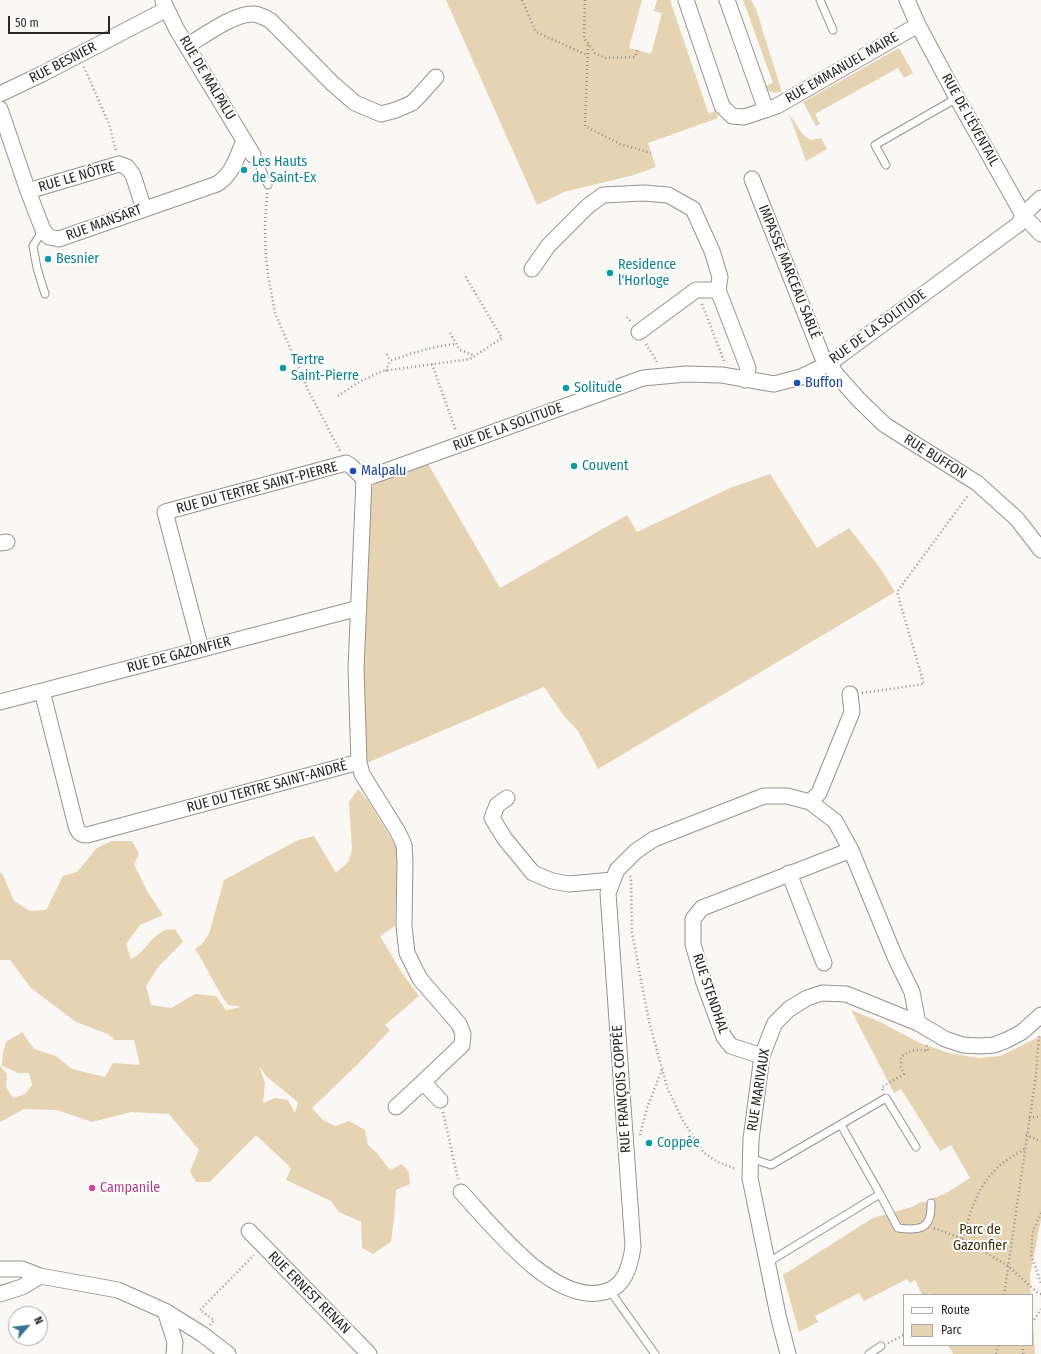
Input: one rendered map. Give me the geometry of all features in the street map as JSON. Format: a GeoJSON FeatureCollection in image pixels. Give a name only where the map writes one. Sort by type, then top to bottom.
{"type":"FeatureCollection","features":[{"type":"Feature","properties":{"kind":"street","name":"RUE EMMANUEL MAIRE"},"geometry":{"type":"LineString","coordinates":[[686,0],[722,106],[732,116],[744,117],[777,106],[918,24]]}},
{"type":"Feature","properties":{"kind":"street"},"geometry":{"type":"LineString","coordinates":[[727,0],[766,110]]}},
{"type":"Feature","properties":{"kind":"street","name":"RUE DE L'ÉVENTAIL"},"geometry":{"type":"LineString","coordinates":[[907,0],[957,98],[1023,215],[1041,234]]}},
{"type":"Feature","properties":{"kind":"street","name":"RUE DE MALPALU"},"geometry":{"type":"LineString","coordinates":[[165,5],[177,30],[253,155]]}},
{"type":"Feature","properties":{"kind":"street","name":"RUE BESNIER"},"geometry":{"type":"LineString","coordinates":[[0,94],[79,55],[165,5]]}},
{"type":"Feature","properties":{"kind":"street"},"geometry":{"type":"LineString","coordinates":[[187,46],[237,16],[253,14],[262,16],[271,21],[332,83],[355,103],[381,114],[396,110],[412,103],[436,76]]}},
{"type":"Feature","properties":{"kind":"street","name":"RUE MANSART"},"geometry":{"type":"LineString","coordinates":[[0,109],[43,230],[49,237],[59,239],[218,184],[229,174],[244,141]]}},
{"type":"Feature","properties":{"kind":"street","name":"RUE LE NÔTRE"},"geometry":{"type":"LineString","coordinates":[[28,191],[119,164],[127,166],[133,176],[144,209]]}},
{"type":"Feature","properties":{"kind":"street","name":"IMPASSE MARCEAU SABLÉ"},"geometry":{"type":"LineString","coordinates":[[752,179],[822,356],[830,363]]}},
{"type":"Feature","properties":{"kind":"street"},"geometry":{"type":"LineString","coordinates":[[532,269],[548,246],[588,206],[603,195],[644,193],[668,195],[693,209],[712,251],[720,278],[718,290],[748,368],[745,380]]}},
{"type":"Feature","properties":{"kind":"street","name":"RUE DE LA SOLITUDE"},"geometry":{"type":"LineString","coordinates":[[364,479],[643,378],[686,374],[722,375],[774,384],[801,377],[830,363],[1019,224],[1023,215],[1041,198]]}},
{"type":"Feature","properties":{"kind":"street"},"geometry":{"type":"LineString","coordinates":[[639,332],[696,290],[718,290]]}},
{"type":"Feature","properties":{"kind":"street","name":"RUE BUFFON"},"geometry":{"type":"LineString","coordinates":[[830,363],[835,373],[858,400],[885,425],[977,483],[1017,519],[1041,550]]}},
{"type":"Feature","properties":{"kind":"street"},"geometry":{"type":"LineString","coordinates":[[346,464],[351,466],[364,479],[356,669],[359,762]]}},
{"type":"Feature","properties":{"kind":"street","name":"RUE DU TERTRE SAINT-PIERRE"},"geometry":{"type":"LineString","coordinates":[[201,649],[165,512],[346,464]]}},
{"type":"Feature","properties":{"kind":"street","name":"RUE DE GAZONFIER"},"geometry":{"type":"LineString","coordinates":[[0,702],[359,608]]}},
{"type":"Feature","properties":{"kind":"street","name":"RUE DU TERTRE SAINT-ANDRÉ"},"geometry":{"type":"LineString","coordinates":[[42,691],[76,826],[79,833],[83,835],[359,762],[362,774],[398,832],[404,845],[404,926],[407,953],[420,979],[459,1024],[463,1034],[462,1045],[396,1107]]}},
{"type":"Feature","properties":{"kind":"street"},"geometry":{"type":"LineString","coordinates":[[810,802],[819,793],[852,712],[850,694]]}},
{"type":"Feature","properties":{"kind":"street","name":"RUE FRANÇOIS COPPÉE"},"geometry":{"type":"LineString","coordinates":[[610,1291],[622,1281],[630,1264],[633,1247],[608,892],[617,870],[636,851],[654,839],[764,796],[787,796],[810,802],[835,821],[851,850],[895,957],[912,992],[918,1023]]}},
{"type":"Feature","properties":{"kind":"street"},"geometry":{"type":"LineString","coordinates":[[507,798],[497,805],[492,818],[505,839],[533,873],[552,881],[569,884],[613,880]]}},
{"type":"Feature","properties":{"kind":"street","name":"RUE STENDHAL"},"geometry":{"type":"LineString","coordinates":[[762,1056],[731,1046],[724,1037],[704,983],[693,944],[693,919],[702,908],[851,850]]}},
{"type":"Feature","properties":{"kind":"street"},"geometry":{"type":"LineString","coordinates":[[789,873],[824,964]]}},
{"type":"Feature","properties":{"kind":"street","name":"RUE MARIVAUX"},"geometry":{"type":"LineString","coordinates":[[788,1354],[778,1315],[750,1178],[751,1139],[762,1056],[775,1023],[789,1009],[807,998],[822,993],[846,994],[918,1023],[945,1039],[963,1045],[980,1046],[994,1045],[1007,1040],[1022,1032],[1041,1015]]}},
{"type":"Feature","properties":{"kind":"street"},"geometry":{"type":"LineString","coordinates":[[423,1082],[440,1100]]}},
{"type":"Feature","properties":{"kind":"street"},"geometry":{"type":"LineString","coordinates":[[461,1192],[525,1260],[551,1279],[574,1290],[595,1294],[610,1291]]}},
{"type":"Feature","properties":{"kind":"street","name":"RUE ERNEST RENAN"},"geometry":{"type":"LineString","coordinates":[[249,1231],[369,1354]]}},
{"type":"Feature","properties":{"kind":"street"},"geometry":{"type":"LineString","coordinates":[[0,1268],[22,1268],[40,1276],[118,1290],[165,1311],[202,1334],[228,1354]]}},
{"type":"Feature","properties":{"kind":"street"},"geometry":{"type":"LineString","coordinates":[[0,1294],[22,1287],[40,1276]]}},
{"type":"Feature","properties":{"kind":"street"},"geometry":{"type":"LineString","coordinates":[[165,1311],[176,1342],[174,1354]]}},
{"type":"Feature","properties":{"kind":"lane"},"geometry":{"type":"LineString","coordinates":[[820,0],[833,30]]}},
{"type":"Feature","properties":{"kind":"lane"},"geometry":{"type":"LineString","coordinates":[[886,165],[875,145],[957,98]]}},
{"type":"Feature","properties":{"kind":"lane"},"geometry":{"type":"LineString","coordinates":[[253,155],[262,170],[268,185]]}},
{"type":"Feature","properties":{"kind":"lane"},"geometry":{"type":"LineString","coordinates":[[43,230],[33,246],[37,268],[45,294]]}},
{"type":"Feature","properties":{"kind":"lane"},"geometry":{"type":"LineString","coordinates":[[750,1158],[771,1165],[886,1098],[916,1147]]}},
{"type":"Feature","properties":{"kind":"lane"},"geometry":{"type":"LineString","coordinates":[[840,1125],[898,1228],[913,1230],[922,1228],[926,1225],[931,1215],[931,1203]]}},
{"type":"Feature","properties":{"kind":"lane"},"geometry":{"type":"LineString","coordinates":[[767,1263],[880,1194]]}},
{"type":"Feature","properties":{"kind":"lane"},"geometry":{"type":"LineString","coordinates":[[610,1291],[655,1354]]}},
{"type":"Feature","properties":{"kind":"lane"},"geometry":{"type":"LineString","coordinates":[[869,1354],[881,1346]]}},
{"type":"Feature","properties":{"kind":"path"},"geometry":{"type":"LineString","coordinates":[[522,0],[536,32],[587,55]]}},
{"type":"Feature","properties":{"kind":"path"},"geometry":{"type":"LineString","coordinates":[[585,0],[584,38],[595,53],[605,58],[635,57],[638,48]]}},
{"type":"Feature","properties":{"kind":"path"},"geometry":{"type":"LineString","coordinates":[[588,45],[585,126],[620,144],[651,153]]}},
{"type":"Feature","properties":{"kind":"path"},"geometry":{"type":"LineString","coordinates":[[79,55],[109,124],[119,164]]}},
{"type":"Feature","properties":{"kind":"path"},"geometry":{"type":"LineString","coordinates":[[268,185],[265,226],[266,257],[275,313],[308,390],[346,464]]}},
{"type":"Feature","properties":{"kind":"path"},"geometry":{"type":"LineString","coordinates":[[338,396],[359,382],[383,371],[470,359],[502,338],[464,274]]}},
{"type":"Feature","properties":{"kind":"path"},"geometry":{"type":"LineString","coordinates":[[696,290],[724,361],[722,375]]}},
{"type":"Feature","properties":{"kind":"path"},"geometry":{"type":"LineString","coordinates":[[450,333],[460,350],[473,355]]}},
{"type":"Feature","properties":{"kind":"path"},"geometry":{"type":"LineString","coordinates":[[390,361],[441,345],[456,344]]}},
{"type":"Feature","properties":{"kind":"path"},"geometry":{"type":"LineString","coordinates":[[386,371],[390,361],[387,354]]}},
{"type":"Feature","properties":{"kind":"path"},"geometry":{"type":"LineString","coordinates":[[432,364],[461,444]]}},
{"type":"Feature","properties":{"kind":"path"},"geometry":{"type":"LineString","coordinates":[[850,694],[924,684],[897,592],[977,483]]}},
{"type":"Feature","properties":{"kind":"path"},"geometry":{"type":"LineString","coordinates":[[623,864],[631,878],[632,932],[649,1021],[667,1087],[682,1119],[704,1153],[718,1162],[731,1166],[750,1178]]}},
{"type":"Feature","properties":{"kind":"path"},"geometry":{"type":"LineString","coordinates":[[1004,1294],[1026,1135],[1036,1075],[1040,1032]]}},
{"type":"Feature","properties":{"kind":"path"},"geometry":{"type":"LineString","coordinates":[[886,1098],[882,1087],[904,1074],[901,1067],[901,1057],[909,1051],[920,1049],[928,1051],[926,1044]]}},
{"type":"Feature","properties":{"kind":"path"},"geometry":{"type":"LineString","coordinates":[[625,1140],[640,1136],[662,1069]]}},
{"type":"Feature","properties":{"kind":"path"},"geometry":{"type":"LineString","coordinates":[[440,1100],[461,1192]]}},
{"type":"Feature","properties":{"kind":"path"},"geometry":{"type":"LineString","coordinates":[[1029,1118],[1041,1116]]}},
{"type":"Feature","properties":{"kind":"path"},"geometry":{"type":"LineString","coordinates":[[1026,1135],[1041,1141]]}},
{"type":"Feature","properties":{"kind":"path"},"geometry":{"type":"LineString","coordinates":[[963,1239],[968,1215],[983,1185],[999,1166],[1024,1149]]}},
{"type":"Feature","properties":{"kind":"path"},"geometry":{"type":"LineString","coordinates":[[1041,1213],[1033,1230],[1031,1255],[1041,1283]]}},
{"type":"Feature","properties":{"kind":"path"},"geometry":{"type":"LineString","coordinates":[[926,1225],[963,1239],[1008,1266],[1038,1294],[1041,1294]]}},
{"type":"Feature","properties":{"kind":"path"},"geometry":{"type":"LineString","coordinates":[[202,1334],[214,1320],[200,1310],[263,1246]]}},
{"type":"Feature","properties":{"kind":"path"},"geometry":{"type":"LineString","coordinates":[[1033,1321],[1041,1309]]}},
{"type":"Feature","properties":{"kind":"path"},"geometry":{"type":"LineString","coordinates":[[881,1346],[903,1335]]}},
{"type":"Feature","properties":{"kind":"green space"},"geometry":{"type":"Polygon","coordinates":[[[446,0],[642,0],[629,48],[651,54],[662,13],[654,11],[657,0],[670,0],[708,112],[709,114],[716,110],[718,118],[648,143],[656,167],[634,175],[564,192],[537,205],[446,0]]]}},
{"type":"Feature","properties":{"kind":"green space"},"geometry":{"type":"Polygon","coordinates":[[[743,0],[751,0],[756,9],[782,92],[772,92],[765,86],[773,83],[743,0]]]}},
{"type":"Feature","properties":{"kind":"green space"},"geometry":{"type":"Polygon","coordinates":[[[899,48],[913,73],[904,78],[898,68],[815,114],[820,124],[816,126],[803,102],[899,48]]]}},
{"type":"Feature","properties":{"kind":"green space"},"geometry":{"type":"Polygon","coordinates":[[[789,114],[804,136],[811,140],[821,138],[827,149],[806,161],[789,114]]]}},
{"type":"Feature","properties":{"kind":"green space"},"geometry":{"type":"Polygon","coordinates":[[[428,464],[500,588],[627,515],[637,532],[730,488],[770,474],[817,548],[849,528],[880,568],[895,592],[598,769],[578,731],[564,716],[544,687],[367,763],[363,658],[371,489],[375,483],[428,464]]]}},
{"type":"Feature","properties":{"kind":"green space"},"geometry":{"type":"Polygon","coordinates":[[[358,789],[368,801],[397,848],[395,926],[380,936],[402,973],[419,996],[385,1025],[390,1030],[358,1064],[312,1108],[323,1120],[335,1126],[349,1121],[365,1130],[368,1145],[377,1153],[390,1170],[402,1164],[409,1173],[410,1184],[396,1190],[391,1242],[373,1254],[362,1248],[361,1222],[339,1212],[331,1201],[286,1180],[291,1168],[256,1135],[210,1182],[196,1182],[190,1171],[199,1150],[169,1114],[131,1112],[92,1122],[57,1110],[24,1109],[0,1122],[0,1066],[7,1074],[6,1087],[13,1098],[25,1094],[32,1085],[29,1073],[18,1073],[2,1066],[6,1042],[22,1032],[34,1049],[56,1056],[72,1069],[105,1077],[113,1063],[140,1065],[134,1040],[115,1040],[108,1034],[76,1022],[31,988],[10,960],[0,960],[0,872],[3,875],[14,901],[30,911],[46,910],[63,876],[77,872],[97,848],[111,841],[132,841],[139,854],[134,864],[147,891],[163,915],[140,925],[126,944],[131,959],[140,953],[156,936],[167,930],[175,929],[183,942],[158,967],[146,986],[151,1005],[171,1008],[195,994],[216,996],[226,1010],[241,1007],[228,1005],[195,949],[202,944],[209,934],[224,880],[298,840],[314,836],[336,873],[349,861],[352,849],[349,802],[358,789]],[[259,1066],[265,1083],[263,1103],[275,1098],[288,1100],[295,1113],[298,1102],[267,1077],[259,1066]]]}},
{"type":"Feature","properties":{"kind":"green space","name":"Parc de Gazonfier"},"geometry":{"type":"Polygon","coordinates":[[[851,1010],[878,1021],[920,1043],[949,1053],[979,1058],[1000,1056],[1041,1036],[1041,1220],[1030,1275],[1031,1294],[922,1294],[915,1280],[910,1283],[907,1279],[864,1301],[859,1293],[815,1316],[818,1322],[799,1332],[783,1275],[873,1218],[912,1207],[923,1201],[924,1203],[942,1194],[943,1195],[970,1178],[951,1145],[940,1151],[901,1089],[894,1093],[851,1010]]]}},
{"type":"Feature","properties":{"kind":"green space"},"geometry":{"type":"Polygon","coordinates":[[[1033,1321],[1035,1354],[953,1354],[949,1346],[1033,1346],[1033,1321]]]}},
{"type":"Feature","properties":{"kind":"place","name":"Les Hauts de Saint-Ex"},"geometry":{"type":"Point","coordinates":[244,170]}},
{"type":"Feature","properties":{"kind":"place","name":"Besnier"},"geometry":{"type":"Point","coordinates":[48,259]}},
{"type":"Feature","properties":{"kind":"place","name":"Residence l'Horloge"},"geometry":{"type":"Point","coordinates":[610,273]}},
{"type":"Feature","properties":{"kind":"place","name":"Tertre Saint-Pierre"},"geometry":{"type":"Point","coordinates":[283,368]}},
{"type":"Feature","properties":{"kind":"place","name":"Buffon"},"geometry":{"type":"Point","coordinates":[797,383]}},
{"type":"Feature","properties":{"kind":"place","name":"Solitude"},"geometry":{"type":"Point","coordinates":[566,388]}},
{"type":"Feature","properties":{"kind":"place","name":"Couvent"},"geometry":{"type":"Point","coordinates":[574,466]}},
{"type":"Feature","properties":{"kind":"place","name":"Malpalu"},"geometry":{"type":"Point","coordinates":[353,471]}},
{"type":"Feature","properties":{"kind":"place","name":"Coppée"},"geometry":{"type":"Point","coordinates":[649,1143]}},
{"type":"Feature","properties":{"kind":"place","name":"Campanile"},"geometry":{"type":"Point","coordinates":[92,1188]}}]}
